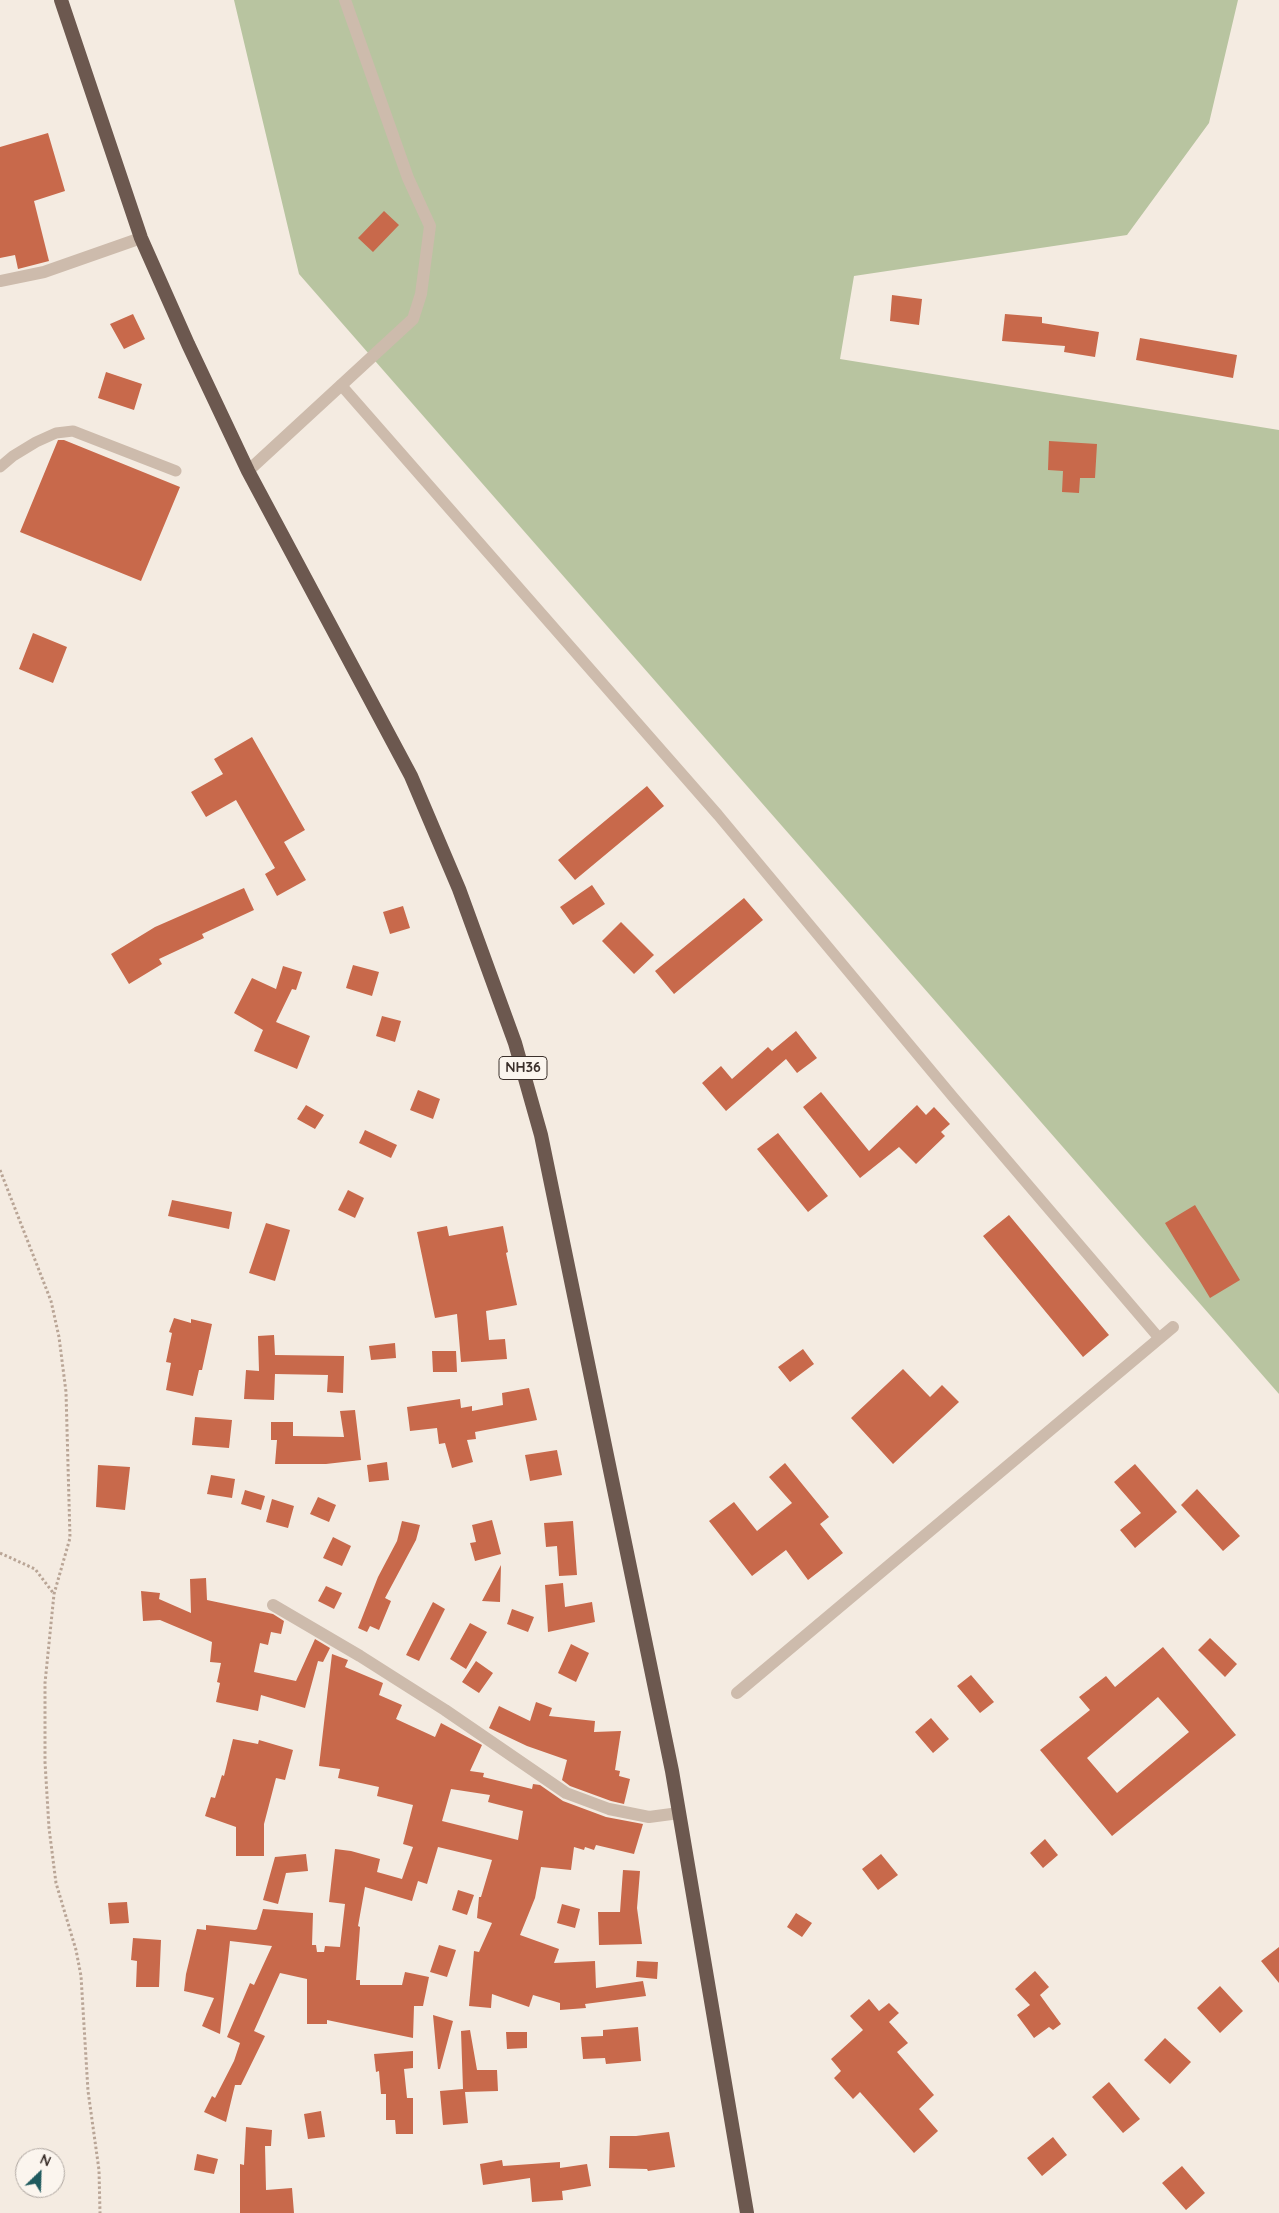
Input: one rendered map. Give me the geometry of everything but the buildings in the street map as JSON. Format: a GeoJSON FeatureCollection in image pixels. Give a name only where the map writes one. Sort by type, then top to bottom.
{"type":"FeatureCollection","features":[{"type":"Feature","properties":{"kind":"highway","name":"NH36"},"geometry":{"type":"LineString","coordinates":[[61,0],[141,238],[188,344],[248,471],[411,776],[460,889],[515,1043],[541,1135],[679,1813],[748,2213]]}},
{"type":"Feature","properties":{"kind":"street"},"geometry":{"type":"LineString","coordinates":[[248,471],[413,319],[421,294],[430,226],[408,178],[344,0]]}},
{"type":"Feature","properties":{"kind":"street"},"geometry":{"type":"LineString","coordinates":[[0,281],[44,272],[141,238]]}},
{"type":"Feature","properties":{"kind":"street"},"geometry":{"type":"LineString","coordinates":[[736,1693],[1173,1327]]}},
{"type":"Feature","properties":{"kind":"street"},"geometry":{"type":"LineString","coordinates":[[273,1605],[360,1656],[445,1710],[566,1793],[609,1809],[649,1817],[679,1813]]}},
{"type":"Feature","properties":{"kind":"lane"},"geometry":{"type":"LineString","coordinates":[[341,384],[718,815],[1159,1338]]}},
{"type":"Feature","properties":{"kind":"lane"},"geometry":{"type":"LineString","coordinates":[[0,468],[13,456],[36,442],[56,433],[73,431],[176,471]]}},
{"type":"Feature","properties":{"kind":"path"},"geometry":{"type":"LineString","coordinates":[[0,1170],[51,1301],[59,1337],[66,1392],[70,1538],[54,1594],[45,1683],[45,1762],[49,1828],[56,1883],[76,1950],[81,1976],[88,2091],[99,2170],[100,2213]]}},
{"type":"Feature","properties":{"kind":"path"},"geometry":{"type":"LineString","coordinates":[[0,1553],[35,1568],[54,1594]]}},
{"type":"Feature","properties":{"kind":"green space"},"geometry":{"type":"Polygon","coordinates":[[[234,0],[1238,0],[1209,123],[1127,235],[854,276],[840,359],[1279,430],[1279,1394],[299,274],[234,0]]]}}]}
